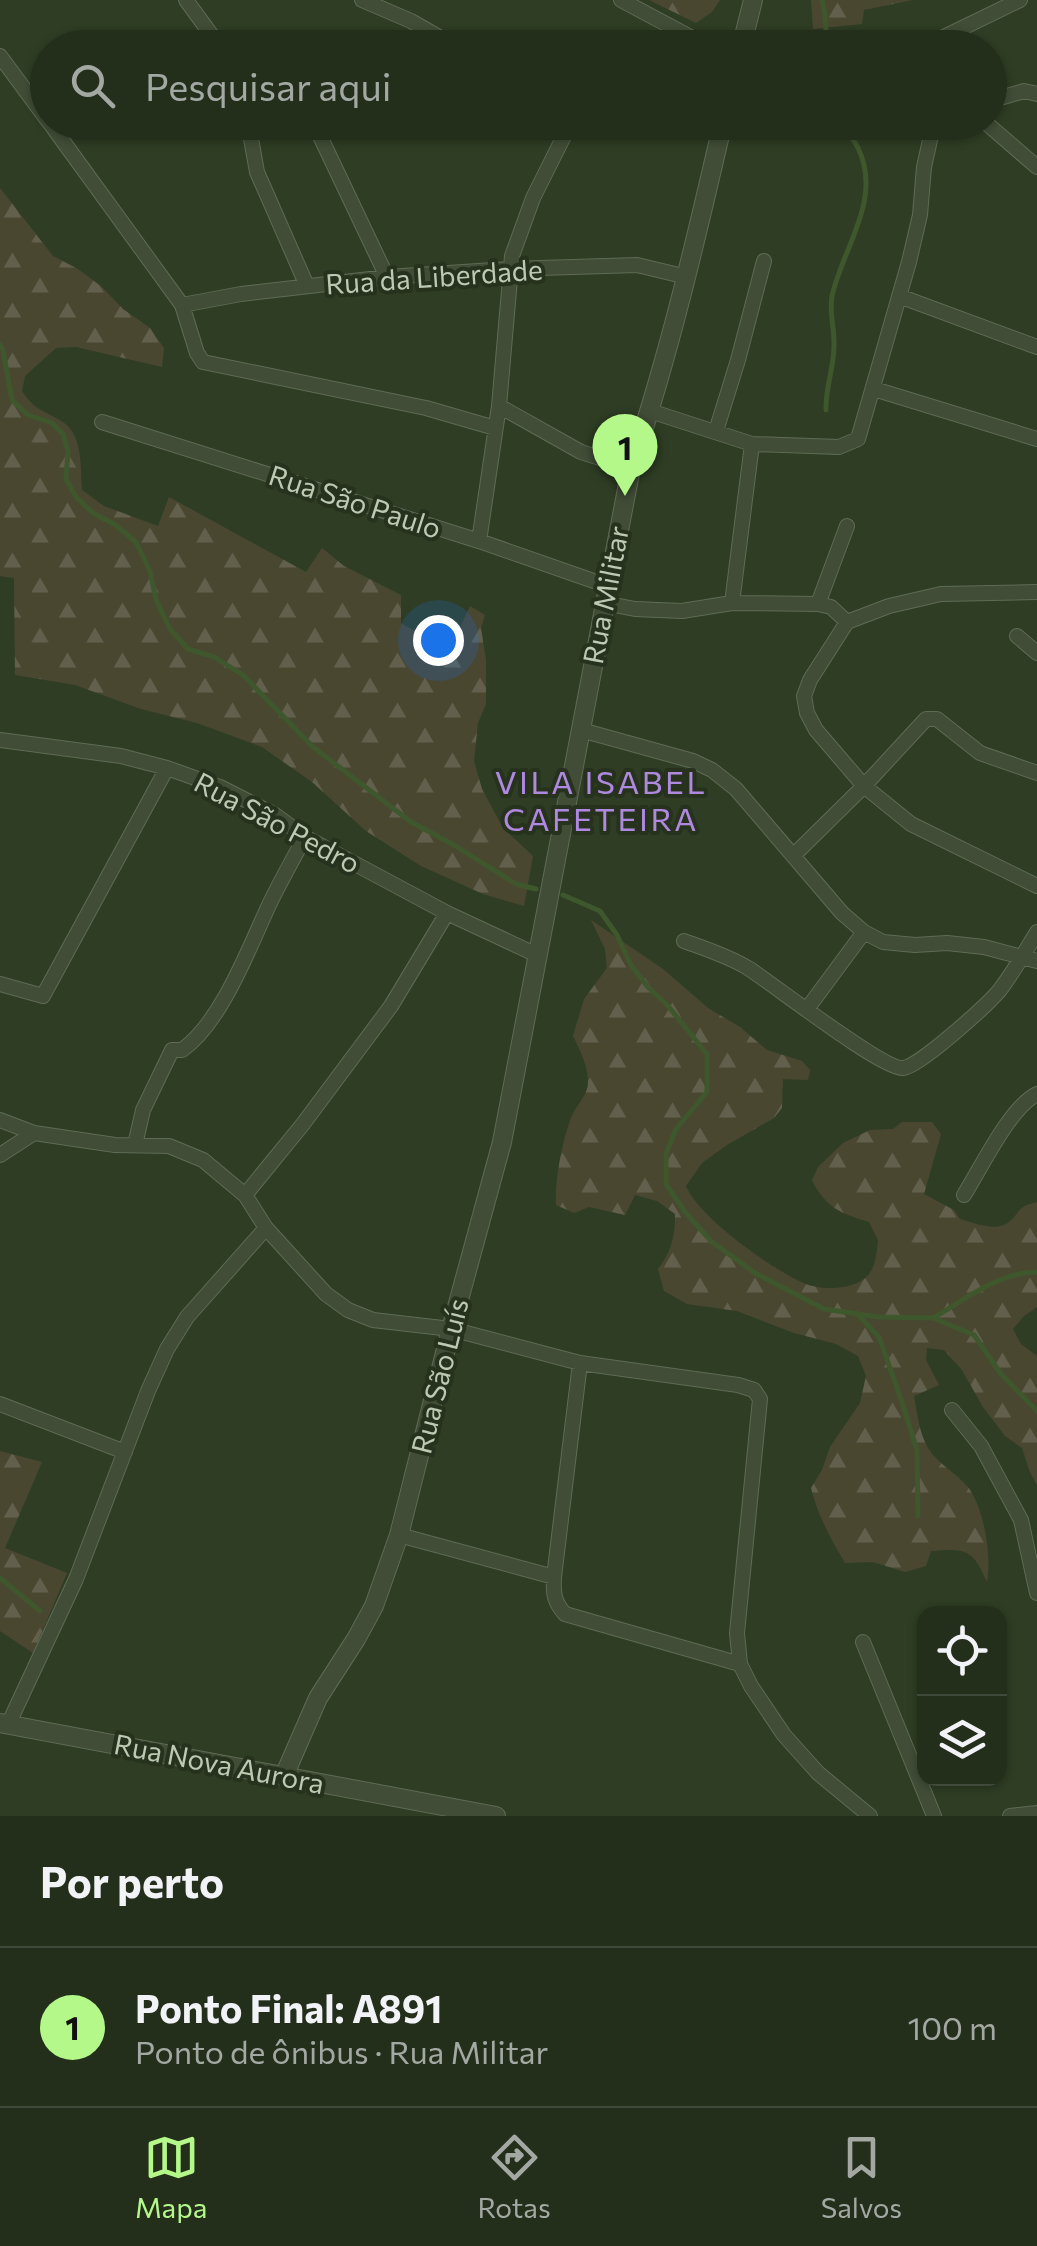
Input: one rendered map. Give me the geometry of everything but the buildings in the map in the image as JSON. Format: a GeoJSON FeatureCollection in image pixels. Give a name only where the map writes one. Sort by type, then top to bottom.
{"type":"FeatureCollection","features":[{"type":"Feature","properties":{"kind":"street"},"geometry":{"type":"LineString","coordinates":[[186,0],[208,30]]}},
{"type":"Feature","properties":{"kind":"street"},"geometry":{"type":"LineString","coordinates":[[362,0],[426,30]]}},
{"type":"Feature","properties":{"kind":"street"},"geometry":{"type":"LineString","coordinates":[[621,0],[677,30]]}},
{"type":"Feature","properties":{"kind":"street"},"geometry":{"type":"LineString","coordinates":[[746,30],[753,0]]}},
{"type":"Feature","properties":{"kind":"street"},"geometry":{"type":"LineString","coordinates":[[958,30],[1020,0]]}},
{"type":"Feature","properties":{"kind":"street"},"geometry":{"type":"LineString","coordinates":[[0,56],[30,97]]}},
{"type":"Feature","properties":{"kind":"street"},"geometry":{"type":"LineString","coordinates":[[1007,95],[1037,94]]}},
{"type":"Feature","properties":{"kind":"street"},"geometry":{"type":"LineString","coordinates":[[61,140],[182,305],[197,353],[204,362],[426,408],[496,428]]}},
{"type":"Feature","properties":{"kind":"street"},"geometry":{"type":"LineString","coordinates":[[251,140],[257,172],[308,286]]}},
{"type":"Feature","properties":{"kind":"street"},"geometry":{"type":"LineString","coordinates":[[322,140],[387,278]]}},
{"type":"Feature","properties":{"kind":"street"},"geometry":{"type":"LineString","coordinates":[[479,542],[496,428],[512,256],[562,140]]}},
{"type":"Feature","properties":{"kind":"street","name":"Rua Militar"},"geometry":{"type":"LineString","coordinates":[[537,955],[631,468],[687,276],[720,140]]}},
{"type":"Feature","properties":{"kind":"street"},"geometry":{"type":"LineString","coordinates":[[650,411],[752,444],[839,447],[858,439],[920,215],[930,140]]}},
{"type":"Feature","properties":{"kind":"street"},"geometry":{"type":"LineString","coordinates":[[1006,140],[1037,167]]}},
{"type":"Feature","properties":{"kind":"street"},"geometry":{"type":"LineString","coordinates":[[716,431],[764,261]]}},
{"type":"Feature","properties":{"kind":"street","name":"Rua da Liberdade"},"geometry":{"type":"LineString","coordinates":[[182,305],[308,286],[510,269],[637,265],[687,276]]}},
{"type":"Feature","properties":{"kind":"street"},"geometry":{"type":"LineString","coordinates":[[899,296],[1037,347]]}},
{"type":"Feature","properties":{"kind":"street"},"geometry":{"type":"LineString","coordinates":[[874,390],[1037,438]]}},
{"type":"Feature","properties":{"kind":"street"},"geometry":{"type":"LineString","coordinates":[[498,406],[582,452],[631,468]]}},
{"type":"Feature","properties":{"kind":"street","name":"Rua São Paulo"},"geometry":{"type":"LineString","coordinates":[[102,422],[479,542],[634,609],[682,611],[732,603],[818,604]]}},
{"type":"Feature","properties":{"kind":"street"},"geometry":{"type":"LineString","coordinates":[[732,603],[752,444]]}},
{"type":"Feature","properties":{"kind":"street"},"geometry":{"type":"LineString","coordinates":[[847,526],[818,604],[831,607],[847,622]]}},
{"type":"Feature","properties":{"kind":"street"},"geometry":{"type":"LineString","coordinates":[[1037,592],[941,594],[888,606],[847,622],[804,696],[816,730],[864,786],[911,824],[1037,886]]}},
{"type":"Feature","properties":{"kind":"street"},"geometry":{"type":"LineString","coordinates":[[1016,636],[1037,654]]}},
{"type":"Feature","properties":{"kind":"street"},"geometry":{"type":"LineString","coordinates":[[793,856],[864,786],[918,725],[931,718],[980,753],[1037,773]]}},
{"type":"Feature","properties":{"kind":"street"},"geometry":{"type":"LineString","coordinates":[[582,730],[693,760],[712,770],[736,788],[842,913],[883,942],[984,947],[1030,959]]}},
{"type":"Feature","properties":{"kind":"street","name":"Rua São Pedro"},"geometry":{"type":"LineString","coordinates":[[0,740],[121,756],[220,787],[447,913],[537,955]]}},
{"type":"Feature","properties":{"kind":"street"},"geometry":{"type":"LineString","coordinates":[[0,984],[42,996],[168,768]]}},
{"type":"Feature","properties":{"kind":"street"},"geometry":{"type":"LineString","coordinates":[[135,1145],[143,1110],[172,1050],[182,1050],[206,1028],[306,837]]}},
{"type":"Feature","properties":{"kind":"street"},"geometry":{"type":"LineString","coordinates":[[245,1195],[391,1006],[447,913]]}},
{"type":"Feature","properties":{"kind":"street"},"geometry":{"type":"LineString","coordinates":[[807,1009],[864,932]]}},
{"type":"Feature","properties":{"kind":"street"},"geometry":{"type":"LineString","coordinates":[[684,941],[747,967],[892,1066],[903,1068],[915,1064],[997,993],[1030,959],[1037,932]]}},
{"type":"Feature","properties":{"kind":"street","name":"Rua São Luís"},"geometry":{"type":"LineString","coordinates":[[284,1776],[318,1698],[374,1606],[400,1534],[502,1142],[537,955]]}},
{"type":"Feature","properties":{"kind":"street"},"geometry":{"type":"LineString","coordinates":[[964,1195],[1014,1113],[1037,1094]]}},
{"type":"Feature","properties":{"kind":"street"},"geometry":{"type":"LineString","coordinates":[[0,1120],[34,1133],[115,1145],[169,1146],[203,1160],[245,1195],[266,1228],[326,1294],[348,1310],[373,1320],[451,1329],[580,1362],[754,1390],[758,1394],[750,1511],[737,1632],[740,1664],[784,1735],[818,1773],[870,1816]]}},
{"type":"Feature","properties":{"kind":"street"},"geometry":{"type":"LineString","coordinates":[[0,1155],[34,1133]]}},
{"type":"Feature","properties":{"kind":"street"},"geometry":{"type":"LineString","coordinates":[[4,1724],[76,1579],[167,1348],[187,1317],[266,1228]]}},
{"type":"Feature","properties":{"kind":"street"},"geometry":{"type":"LineString","coordinates":[[580,1362],[554,1577],[557,1605],[565,1614],[740,1664]]}},
{"type":"Feature","properties":{"kind":"street"},"geometry":{"type":"LineString","coordinates":[[0,1404],[125,1452]]}},
{"type":"Feature","properties":{"kind":"street"},"geometry":{"type":"LineString","coordinates":[[952,1410],[981,1446],[1021,1520],[1037,1593]]}},
{"type":"Feature","properties":{"kind":"street"},"geometry":{"type":"LineString","coordinates":[[400,1534],[554,1577]]}},
{"type":"Feature","properties":{"kind":"street"},"geometry":{"type":"LineString","coordinates":[[863,1642],[934,1816]]}},
{"type":"Feature","properties":{"kind":"street","name":"Rua Nova Aurora"},"geometry":{"type":"LineString","coordinates":[[4,1724],[284,1776],[434,1810],[496,1816]]}},
{"type":"Feature","properties":{"kind":"street"},"geometry":{"type":"LineString","coordinates":[[1010,1816],[1037,1813]]}},
{"type":"Feature","properties":{"kind":"green space"},"geometry":{"type":"Polygon","coordinates":[[[649,0],[720,0],[712,12],[696,23],[649,0]]]}},
{"type":"Feature","properties":{"kind":"green space"},"geometry":{"type":"Polygon","coordinates":[[[811,0],[913,0],[864,10],[862,24],[813,29],[811,0]]]}},
{"type":"Feature","properties":{"kind":"green space"},"geometry":{"type":"Polygon","coordinates":[[[0,188],[53,256],[102,287],[123,309],[150,328],[164,348],[162,367],[76,347],[56,348],[25,376],[22,391],[26,397],[72,432],[79,450],[82,490],[104,506],[158,526],[169,497],[306,572],[322,548],[344,566],[401,595],[401,623],[449,651],[470,606],[485,615],[481,628],[486,704],[478,723],[474,761],[482,789],[503,828],[533,856],[524,906],[483,894],[421,866],[366,831],[312,782],[262,747],[75,685],[15,675],[14,578],[0,576],[0,188]]]}},
{"type":"Feature","properties":{"kind":"green space"},"geometry":{"type":"Polygon","coordinates":[[[591,920],[663,969],[708,1008],[740,1027],[767,1050],[802,1061],[810,1070],[808,1080],[783,1079],[782,1108],[774,1118],[702,1163],[686,1186],[721,1228],[776,1268],[822,1288],[851,1285],[871,1271],[878,1240],[869,1222],[835,1208],[812,1180],[818,1167],[843,1143],[870,1130],[893,1129],[902,1122],[932,1122],[941,1134],[924,1194],[954,1210],[960,1219],[985,1226],[1005,1225],[1023,1207],[1037,1202],[1037,1307],[1013,1329],[1021,1344],[1037,1356],[1037,1485],[1022,1448],[1005,1436],[962,1370],[944,1350],[927,1348],[926,1360],[939,1385],[914,1396],[928,1448],[967,1486],[978,1506],[987,1546],[987,1582],[972,1557],[953,1550],[931,1551],[926,1566],[905,1572],[873,1562],[845,1563],[821,1518],[811,1488],[830,1447],[860,1403],[866,1376],[858,1356],[836,1344],[737,1311],[687,1304],[664,1291],[658,1269],[672,1243],[675,1214],[657,1201],[635,1195],[625,1215],[589,1207],[574,1213],[556,1205],[565,1138],[588,1082],[573,1036],[584,999],[607,968],[605,949],[591,920]]]}},
{"type":"Feature","properties":{"kind":"green space"},"geometry":{"type":"Polygon","coordinates":[[[0,1451],[42,1462],[5,1548],[67,1573],[33,1653],[0,1631],[0,1451]]]}},
{"type":"Feature","properties":{"kind":"waterway"},"geometry":{"type":"LineString","coordinates":[[822,0],[826,30]]}},
{"type":"Feature","properties":{"kind":"waterway"},"geometry":{"type":"LineString","coordinates":[[826,410],[834,351],[832,296],[864,204],[866,186],[865,167],[853,140]]}},
{"type":"Feature","properties":{"kind":"waterway"},"geometry":{"type":"LineString","coordinates":[[0,345],[12,400],[28,415],[52,423],[63,434],[68,451],[66,479],[76,497],[136,542],[170,629],[188,649],[214,657],[243,675],[313,747],[411,822],[516,884],[536,889]]}},
{"type":"Feature","properties":{"kind":"waterway"},"geometry":{"type":"LineString","coordinates":[[563,895],[600,911],[631,965],[707,1054],[707,1092],[676,1129],[666,1154],[666,1184],[712,1242],[755,1273],[824,1309],[878,1317],[933,1318],[974,1335],[1001,1374],[1037,1411]]}},
{"type":"Feature","properties":{"kind":"waterway"},"geometry":{"type":"LineString","coordinates":[[933,1318],[996,1282],[1037,1272]]}},
{"type":"Feature","properties":{"kind":"waterway"},"geometry":{"type":"LineString","coordinates":[[857,1314],[879,1337],[917,1450],[918,1516]]}},
{"type":"Feature","properties":{"kind":"waterway"},"geometry":{"type":"LineString","coordinates":[[0,1578],[40,1611]]}},
{"type":"Feature","properties":{"kind":"place","name":"Ponto Final: A891"},"geometry":{"type":"Point","coordinates":[625,496]}},
{"type":"Feature","properties":{"kind":"district","name":"VILA ISABEL CAFETEIRA"},"geometry":{"type":"Point","coordinates":[601,802]}}]}
